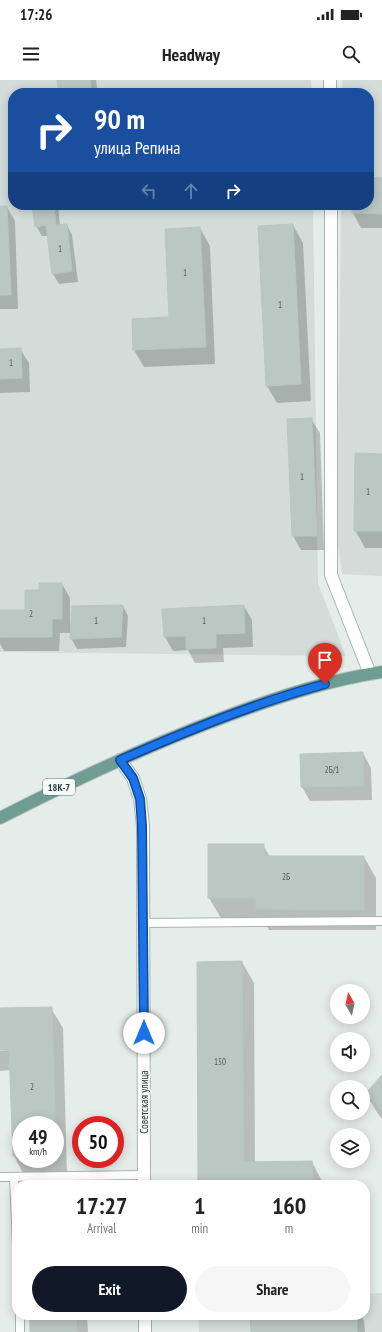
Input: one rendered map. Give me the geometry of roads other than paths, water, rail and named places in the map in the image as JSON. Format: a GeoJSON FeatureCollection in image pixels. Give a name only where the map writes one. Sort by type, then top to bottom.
{"type":"FeatureCollection","features":[{"type":"Feature","properties":{"kind":"main road","name":"18К-7"},"geometry":{"type":"LineString","coordinates":[[0,818],[58,788],[180,734],[262,703],[354,676],[376,673]]}},
{"type":"Feature","properties":{"kind":"street"},"geometry":{"type":"LineString","coordinates":[[330,210],[331,575],[376,673]]}},
{"type":"Feature","properties":{"kind":"street","name":"Советская улица"},"geometry":{"type":"LineString","coordinates":[[120,760],[133,778],[140,799],[142,826],[144,1180]]}},
{"type":"Feature","properties":{"kind":"street"},"geometry":{"type":"LineString","coordinates":[[145,1320],[145,1332]]}},
{"type":"Feature","properties":{"kind":"lane"},"geometry":{"type":"LineString","coordinates":[[143,923],[382,922]]}},
{"type":"Feature","properties":{"kind":"lane"},"geometry":{"type":"LineString","coordinates":[[0,1177],[144,1180]]}},
{"type":"Feature","properties":{"kind":"lane"},"geometry":{"type":"LineString","coordinates":[[20,1320],[20,1332]]}}]}
